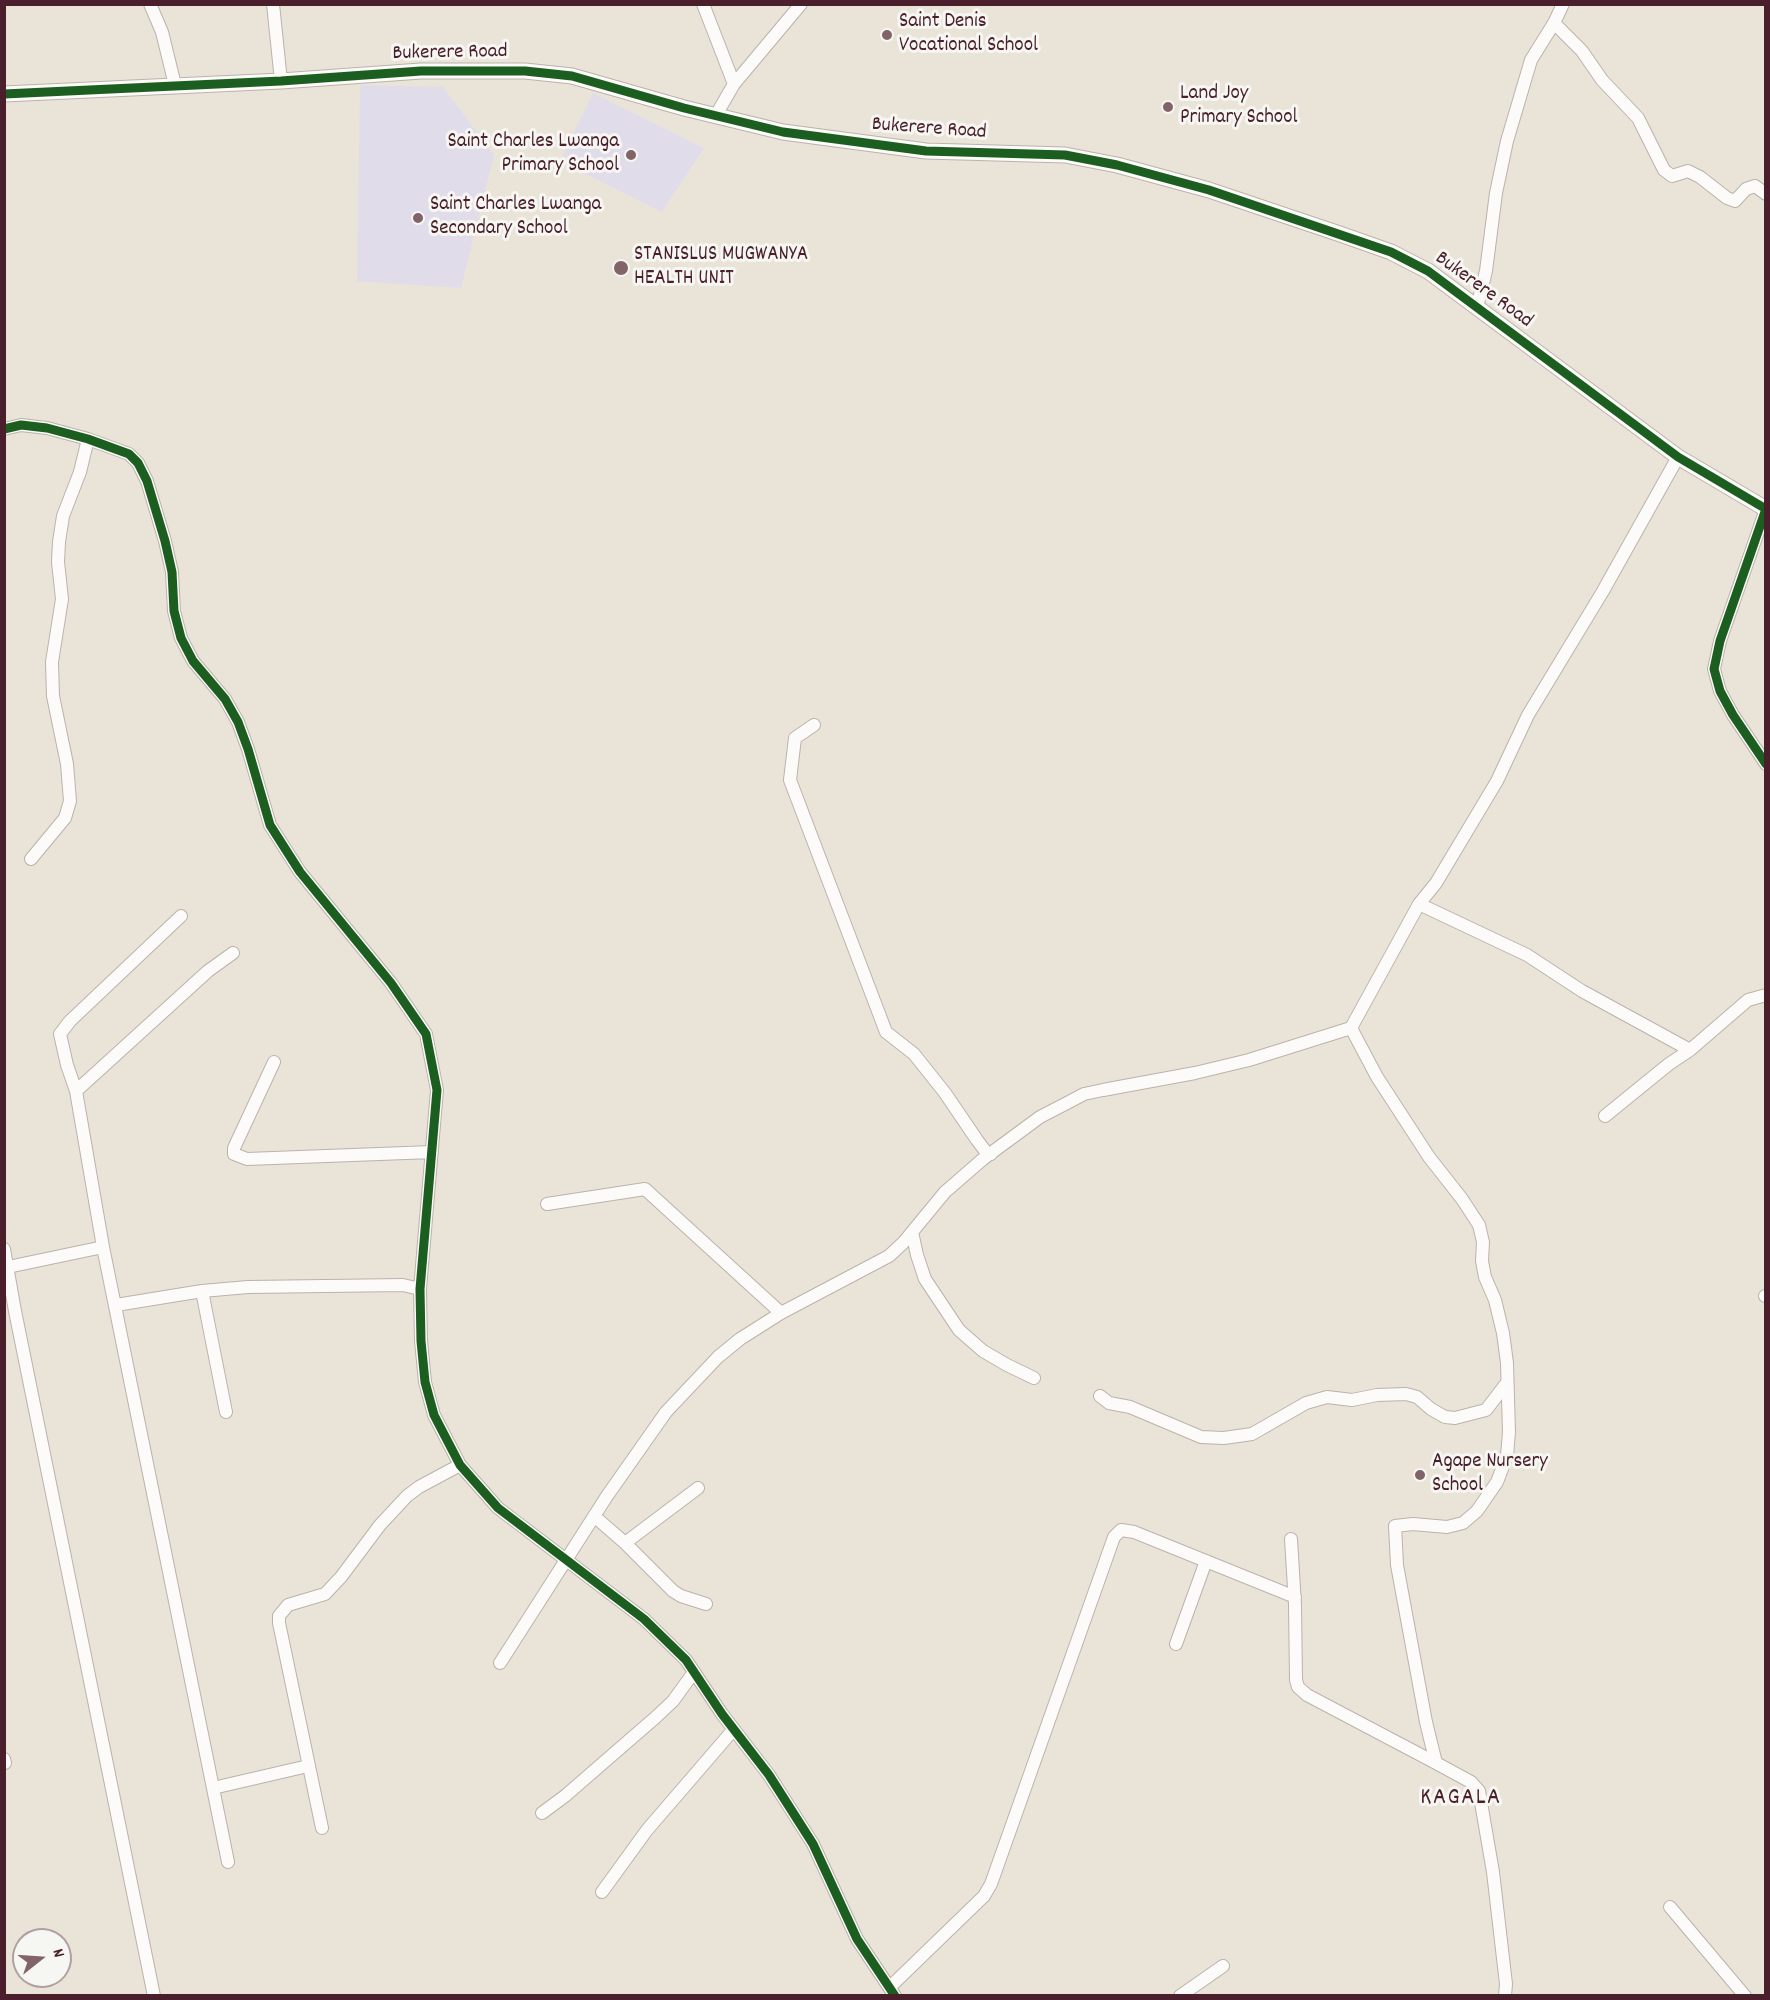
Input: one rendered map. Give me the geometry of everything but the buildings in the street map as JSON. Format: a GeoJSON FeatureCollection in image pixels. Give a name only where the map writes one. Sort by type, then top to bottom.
{"type":"FeatureCollection","features":[{"type":"Feature","properties":{"kind":"street"},"geometry":{"type":"LineString","coordinates":[[150,4],[162,32],[175,85]]}},
{"type":"Feature","properties":{"kind":"street"},"geometry":{"type":"LineString","coordinates":[[273,4],[281,81]]}},
{"type":"Feature","properties":{"kind":"street"},"geometry":{"type":"LineString","coordinates":[[703,4],[734,84]]}},
{"type":"Feature","properties":{"kind":"street"},"geometry":{"type":"LineString","coordinates":[[716,115],[734,84],[801,4]]}},
{"type":"Feature","properties":{"kind":"street"},"geometry":{"type":"LineString","coordinates":[[1477,307],[1486,271],[1496,193],[1507,141],[1531,60],[1563,4]]}},
{"type":"Feature","properties":{"kind":"street"},"geometry":{"type":"LineString","coordinates":[[1554,23],[1582,51],[1602,80],[1638,118],[1664,170],[1672,176],[1688,171],[1700,177],[1727,198],[1736,201],[1746,189],[1755,186],[1766,194]]}},
{"type":"Feature","properties":{"kind":"street","name":"Bukerere Road"},"geometry":{"type":"LineString","coordinates":[[4,94],[281,81],[421,71],[525,70],[572,76],[783,132],[926,152],[1065,155],[1117,165],[1209,190],[1391,252],[1428,271],[1678,457],[1766,509]]}},
{"type":"Feature","properties":{"kind":"street"},"geometry":{"type":"LineString","coordinates":[[4,429],[21,425],[47,428],[88,439],[129,454],[138,464],[147,481],[172,572],[174,611],[181,638],[193,661],[225,699],[238,722],[270,825],[300,872],[390,983],[426,1034],[437,1090],[420,1289],[421,1341],[425,1382],[434,1415],[460,1465],[498,1508],[644,1619],[686,1660],[769,1775],[813,1844],[857,1939],[892,1991],[984,1896],[991,1884],[1114,1537],[1121,1530],[1134,1532],[1295,1597]]}},
{"type":"Feature","properties":{"kind":"street"},"geometry":{"type":"LineString","coordinates":[[31,858],[65,818],[70,801],[67,764],[53,696],[52,662],[62,599],[58,562],[63,516],[80,472],[88,439]]}},
{"type":"Feature","properties":{"kind":"street"},"geometry":{"type":"LineString","coordinates":[[500,1664],[566,1558],[666,1412],[718,1357],[740,1339],[781,1313],[890,1256],[945,1192],[1040,1118],[1084,1094],[1238,1062],[1351,1028],[1419,904],[1436,883],[1497,781],[1528,715],[1603,591],[1678,457]]}},
{"type":"Feature","properties":{"kind":"street"},"geometry":{"type":"LineString","coordinates":[[1766,509],[1719,641],[1714,669],[1720,691],[1728,707],[1766,764]]}},
{"type":"Feature","properties":{"kind":"street"},"geometry":{"type":"LineString","coordinates":[[814,725],[795,738],[790,780],[886,1032],[914,1054],[976,1140],[986,1152],[991,1154]]}},
{"type":"Feature","properties":{"kind":"street"},"geometry":{"type":"LineString","coordinates":[[1419,904],[1527,955],[1582,991],[1690,1050]]}},
{"type":"Feature","properties":{"kind":"street"},"geometry":{"type":"LineString","coordinates":[[181,916],[91,1000],[60,1034],[76,1090],[103,1247],[228,1862]]}},
{"type":"Feature","properties":{"kind":"street"},"geometry":{"type":"LineString","coordinates":[[76,1090],[207,971],[233,953]]}},
{"type":"Feature","properties":{"kind":"street"},"geometry":{"type":"LineString","coordinates":[[1605,1116],[1669,1064],[1690,1050],[1748,1000],[1766,995]]}},
{"type":"Feature","properties":{"kind":"street"},"geometry":{"type":"LineString","coordinates":[[1351,1028],[1377,1077],[1429,1158],[1462,1199],[1479,1225],[1483,1242],[1482,1261],[1485,1276],[1495,1300],[1507,1363],[1509,1432],[1507,1456],[1497,1482],[1477,1511],[1463,1523],[1447,1527],[1413,1524],[1395,1526],[1396,1564],[1436,1763]]}},
{"type":"Feature","properties":{"kind":"street"},"geometry":{"type":"LineString","coordinates":[[274,1062],[234,1148],[234,1154],[247,1159],[432,1152]]}},
{"type":"Feature","properties":{"kind":"street"},"geometry":{"type":"LineString","coordinates":[[547,1204],[645,1189],[781,1313]]}},
{"type":"Feature","properties":{"kind":"street"},"geometry":{"type":"LineString","coordinates":[[912,1232],[925,1279],[959,1330],[983,1351],[1006,1365],[1034,1377]]}},
{"type":"Feature","properties":{"kind":"street"},"geometry":{"type":"LineString","coordinates":[[8,1268],[103,1247]]}},
{"type":"Feature","properties":{"kind":"street"},"geometry":{"type":"LineString","coordinates":[[4,1249],[8,1268],[10,1312],[154,1995]]}},
{"type":"Feature","properties":{"kind":"street"},"geometry":{"type":"LineString","coordinates":[[116,1305],[202,1291],[248,1287],[403,1285],[420,1289]]}},
{"type":"Feature","properties":{"kind":"street"},"geometry":{"type":"LineString","coordinates":[[202,1291],[226,1412]]}},
{"type":"Feature","properties":{"kind":"street"},"geometry":{"type":"LineString","coordinates":[[1100,1396],[1109,1404],[1130,1407],[1201,1437],[1224,1438],[1252,1434],[1295,1408],[1327,1396],[1352,1400],[1377,1395],[1406,1394],[1417,1397],[1445,1417],[1455,1418],[1486,1410],[1506,1384]]}},
{"type":"Feature","properties":{"kind":"street"},"geometry":{"type":"LineString","coordinates":[[322,1828],[279,1616],[288,1605],[325,1594],[341,1577],[380,1525],[407,1496],[419,1486],[460,1465]]}},
{"type":"Feature","properties":{"kind":"street"},"geometry":{"type":"LineString","coordinates":[[625,1543],[698,1488]]}},
{"type":"Feature","properties":{"kind":"street"},"geometry":{"type":"LineString","coordinates":[[594,1516],[673,1591],[706,1604]]}},
{"type":"Feature","properties":{"kind":"street"},"geometry":{"type":"LineString","coordinates":[[1291,1539],[1298,1687],[1307,1695],[1471,1782],[1479,1791],[1492,1872],[1506,1984],[1505,1995]]}},
{"type":"Feature","properties":{"kind":"street"},"geometry":{"type":"LineString","coordinates":[[1176,1644],[1206,1561]]}},
{"type":"Feature","properties":{"kind":"street"},"geometry":{"type":"LineString","coordinates":[[542,1813],[565,1796],[656,1717],[673,1701],[694,1672]]}},
{"type":"Feature","properties":{"kind":"street"},"geometry":{"type":"LineString","coordinates":[[602,1892],[647,1830],[734,1729]]}},
{"type":"Feature","properties":{"kind":"street"},"geometry":{"type":"LineString","coordinates":[[213,1788],[308,1766]]}},
{"type":"Feature","properties":{"kind":"street"},"geometry":{"type":"LineString","coordinates":[[1670,1907],[1745,1995]]}},
{"type":"Feature","properties":{"kind":"street"},"geometry":{"type":"LineString","coordinates":[[1180,1995],[1223,1965]]}},
{"type":"Feature","properties":{"kind":"shaded area","name":"Saint Charles Lwanga Secondary School"},"geometry":{"type":"Polygon","coordinates":[[[360,85],[443,87],[494,155],[461,288],[357,281],[360,85]]]}},
{"type":"Feature","properties":{"kind":"shaded area","name":"Saint Charles Lwanga Primary School"},"geometry":{"type":"Polygon","coordinates":[[[593,93],[704,148],[662,212],[560,161],[593,93]]]}},
{"type":"Feature","properties":{"kind":"cycle path"},"geometry":{"type":"LineString","coordinates":[[4,94],[281,81],[421,71],[525,71],[572,76],[684,108],[783,132],[926,151],[1065,155],[1117,165],[1209,190],[1391,252],[1428,271],[1678,457],[1766,509],[1720,641],[1714,669],[1720,691],[1733,715],[1766,764]]}},
{"type":"Feature","properties":{"kind":"cycle path"},"geometry":{"type":"LineString","coordinates":[[4,429],[21,425],[47,428],[88,439],[129,454],[138,463],[147,481],[165,541],[172,572],[174,611],[181,638],[193,661],[225,699],[238,722],[270,825],[300,872],[391,983],[426,1034],[437,1090],[420,1289],[421,1341],[425,1382],[434,1415],[460,1465],[498,1508],[644,1619],[686,1660],[722,1714],[769,1775],[813,1844],[857,1939],[895,1996]]}},
{"type":"Feature","properties":{"kind":"place","name":"Saint Denis Vocational School"},"geometry":{"type":"Point","coordinates":[887,35]}},
{"type":"Feature","properties":{"kind":"place","name":"Land Joy Primary School"},"geometry":{"type":"Point","coordinates":[1168,107]}},
{"type":"Feature","properties":{"kind":"place","name":"Saint Charles Lwanga Primary School"},"geometry":{"type":"Point","coordinates":[631,155]}},
{"type":"Feature","properties":{"kind":"place","name":"Saint Charles Lwanga Secondary School"},"geometry":{"type":"Point","coordinates":[418,218]}},
{"type":"Feature","properties":{"kind":"place","name":"STANISLUS MUGWANYA HEALTH UNIT"},"geometry":{"type":"Point","coordinates":[621,268]}},
{"type":"Feature","properties":{"kind":"place","name":"Agape Nursery School"},"geometry":{"type":"Point","coordinates":[1420,1475]}},
{"type":"Feature","properties":{"kind":"district","name":"KAGALA"},"geometry":{"type":"Point","coordinates":[1461,1800]}}]}
